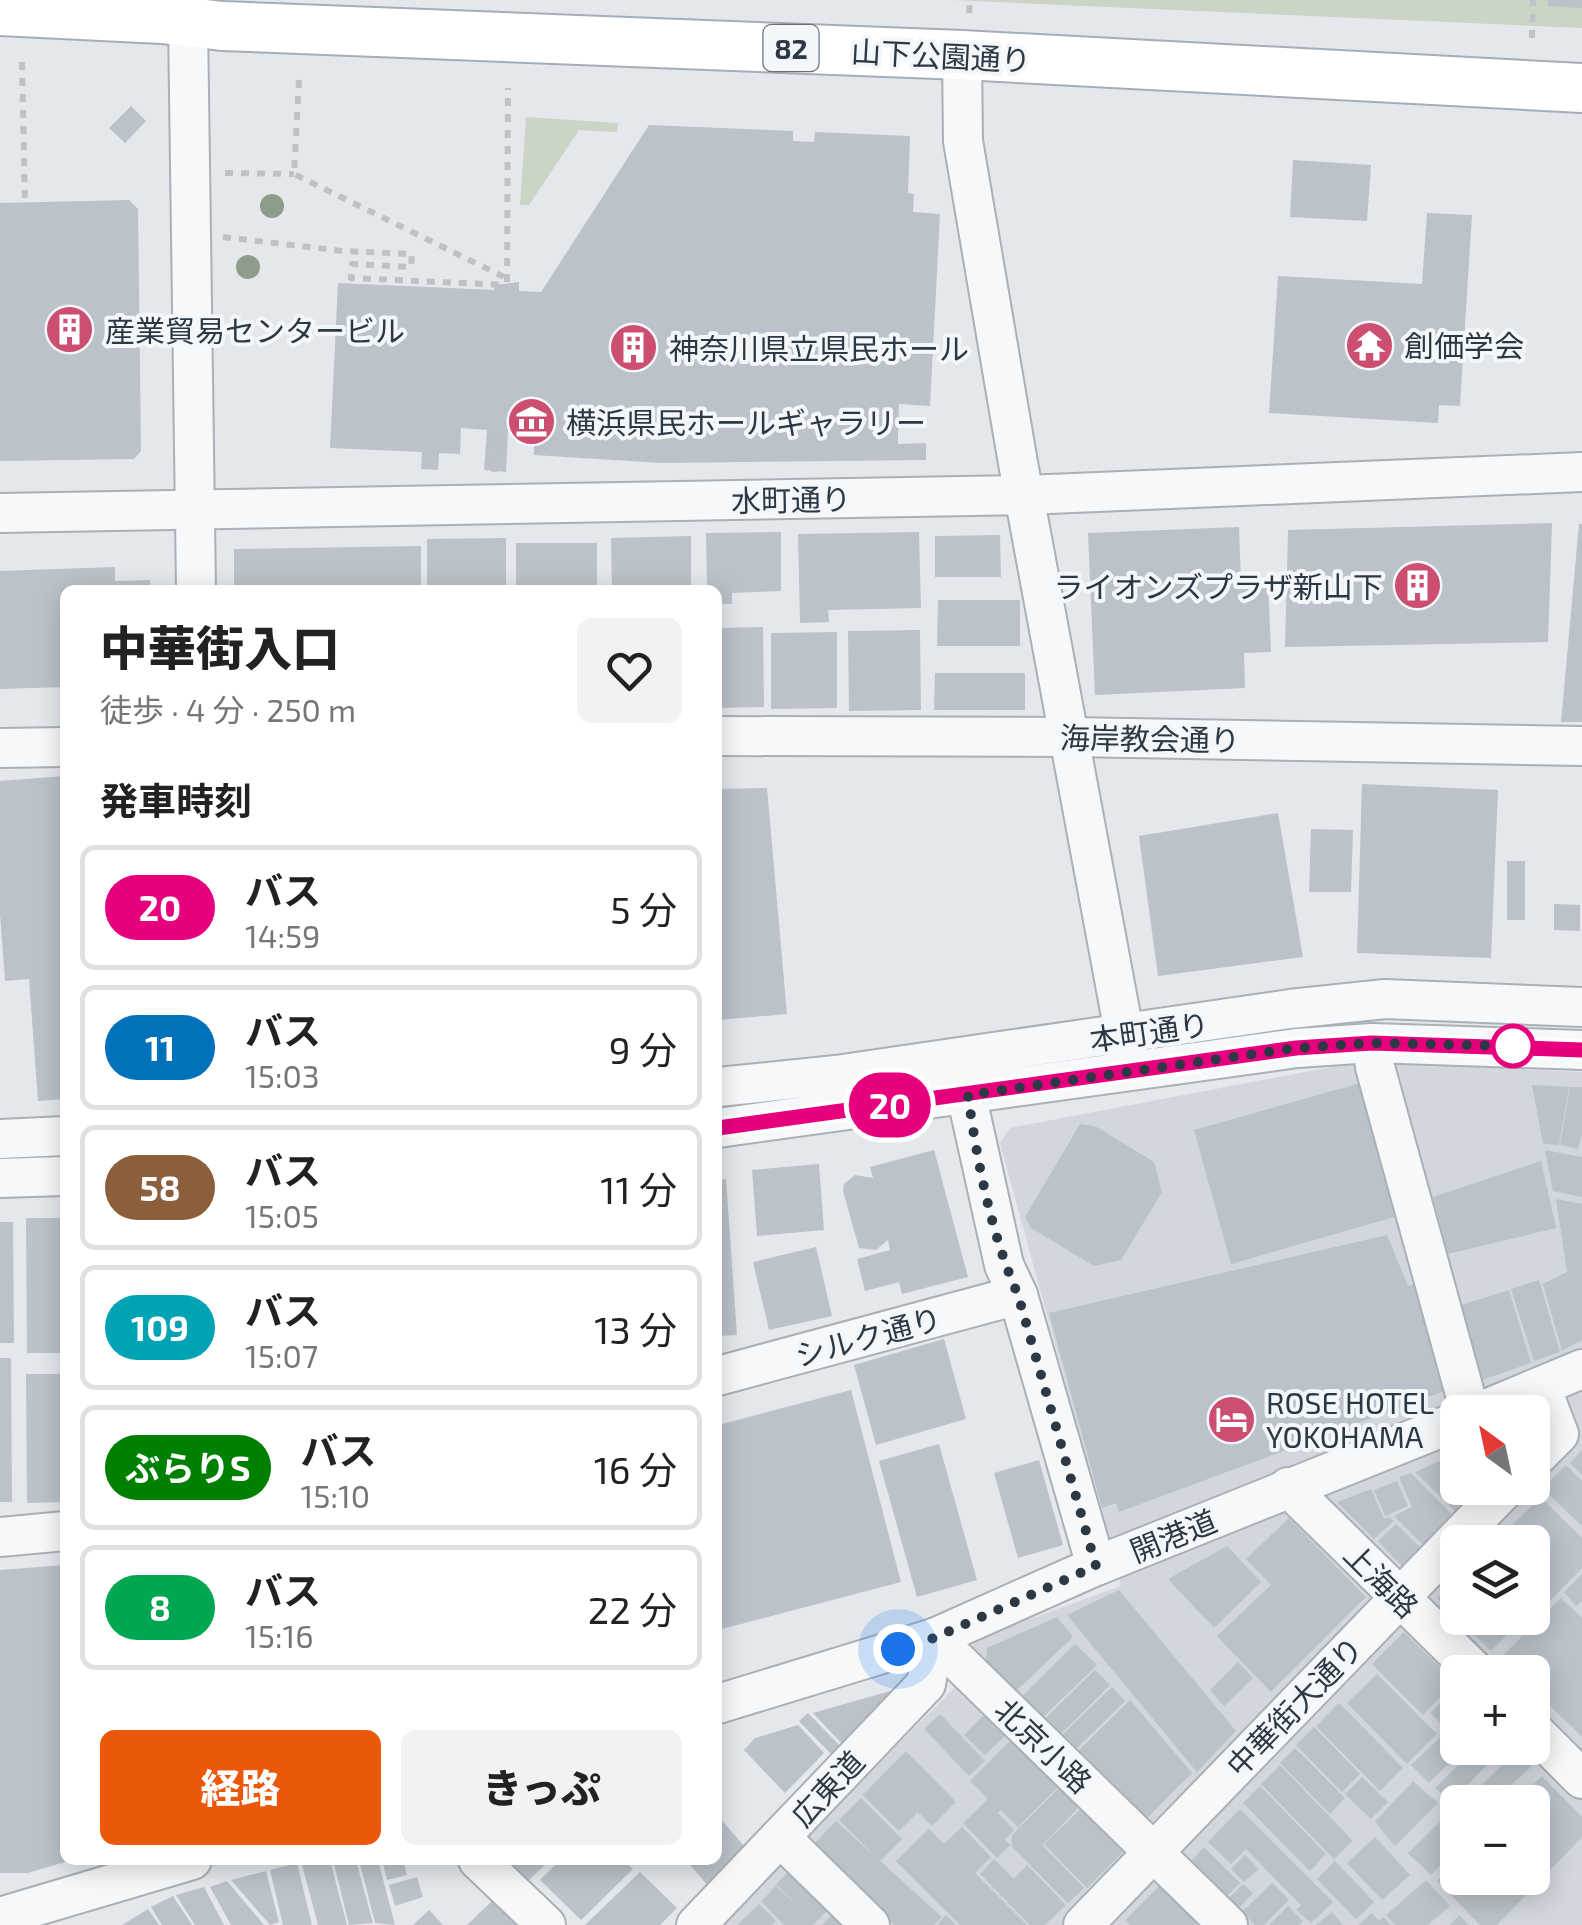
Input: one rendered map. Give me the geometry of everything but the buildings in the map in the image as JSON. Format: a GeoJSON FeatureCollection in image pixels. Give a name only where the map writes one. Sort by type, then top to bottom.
{"type":"FeatureCollection","features":[{"type":"Feature","properties":{"kind":"main road","name":"山下公園通り"},"geometry":{"type":"LineString","coordinates":[[0,11],[188,22],[966,34],[1582,88]]}},
{"type":"Feature","properties":{"kind":"street"},"geometry":{"type":"LineString","coordinates":[[188,22],[196,585]]}},
{"type":"Feature","properties":{"kind":"street"},"geometry":{"type":"LineString","coordinates":[[966,34],[963,142],[1128,1052]]}},
{"type":"Feature","properties":{"kind":"street","name":"水町通り"},"geometry":{"type":"LineString","coordinates":[[0,512],[1026,495],[1582,472]]}},
{"type":"Feature","properties":{"kind":"street","name":"海岸教会通り"},"geometry":{"type":"LineString","coordinates":[[722,736],[1072,736],[1582,746]]}},
{"type":"Feature","properties":{"kind":"street"},"geometry":{"type":"LineString","coordinates":[[0,748],[60,747]]}},
{"type":"Feature","properties":{"kind":"street","name":"本町通り"},"geometry":{"type":"LineString","coordinates":[[722,1127],[963,1077],[1128,1052],[1290,1009],[1384,999],[1582,1007]]}},
{"type":"Feature","properties":{"kind":"street"},"geometry":{"type":"LineString","coordinates":[[1372,1043],[1465,1395]]}},
{"type":"Feature","properties":{"kind":"street","name":"本町通り"},"geometry":{"type":"LineString","coordinates":[[1128,1052],[1372,1043],[1582,1050]]}},
{"type":"Feature","properties":{"kind":"street"},"geometry":{"type":"LineString","coordinates":[[963,1077],[1004,1264],[1018,1295],[1096,1566]]}},
{"type":"Feature","properties":{"kind":"street","name":"本町通り"},"geometry":{"type":"LineString","coordinates":[[722,1086],[963,1077]]}},
{"type":"Feature","properties":{"kind":"street"},"geometry":{"type":"LineString","coordinates":[[0,1139],[60,1136]]}},
{"type":"Feature","properties":{"kind":"street"},"geometry":{"type":"LineString","coordinates":[[0,1178],[60,1176]]}},
{"type":"Feature","properties":{"kind":"street","name":"シルク通り"},"geometry":{"type":"LineString","coordinates":[[722,1375],[1018,1295]]}},
{"type":"Feature","properties":{"kind":"street"},"geometry":{"type":"LineString","coordinates":[[1521,1395],[1582,1369]]}},
{"type":"Feature","properties":{"kind":"street"},"geometry":{"type":"LineString","coordinates":[[1541,1387],[1544,1395]]}},
{"type":"Feature","properties":{"kind":"street"},"geometry":{"type":"LineString","coordinates":[[1550,1410],[1559,1434],[1550,1443]]}},
{"type":"Feature","properties":{"kind":"street","name":"開港道"},"geometry":{"type":"LineString","coordinates":[[722,1703],[934,1638],[1096,1566],[1440,1428]]}},
{"type":"Feature","properties":{"kind":"street","name":"上海路"},"geometry":{"type":"LineString","coordinates":[[1288,1487],[1459,1655]]}},
{"type":"Feature","properties":{"kind":"street","name":"中華街大通り"},"geometry":{"type":"LineString","coordinates":[[1083,1925],[1489,1505]]}},
{"type":"Feature","properties":{"kind":"street"},"geometry":{"type":"LineString","coordinates":[[0,1537],[60,1531]]}},
{"type":"Feature","properties":{"kind":"street","name":"広東道"},"geometry":{"type":"LineString","coordinates":[[696,1925],[926,1684],[934,1638]]}},
{"type":"Feature","properties":{"kind":"street","name":"北京小路"},"geometry":{"type":"LineString","coordinates":[[934,1638],[1228,1925]]}},
{"type":"Feature","properties":{"kind":"street"},"geometry":{"type":"LineString","coordinates":[[1550,1747],[1582,1779]]}},
{"type":"Feature","properties":{"kind":"street"},"geometry":{"type":"LineString","coordinates":[[780,1838],[870,1925]]}},
{"type":"Feature","properties":{"kind":"street"},"geometry":{"type":"LineString","coordinates":[[0,1917],[175,1865]]}},
{"type":"Feature","properties":{"kind":"street"},"geometry":{"type":"LineString","coordinates":[[483,1865],[546,1925]]}},
{"type":"Feature","properties":{"kind":"path"},"geometry":{"type":"LineString","coordinates":[[966,34],[970,0]]}},
{"type":"Feature","properties":{"kind":"path"},"geometry":{"type":"LineString","coordinates":[[1532,38],[1533,0]]}},
{"type":"Feature","properties":{"kind":"path"},"geometry":{"type":"LineString","coordinates":[[22,62],[24,202]]}},
{"type":"Feature","properties":{"kind":"path"},"geometry":{"type":"LineString","coordinates":[[294,174],[299,80]]}},
{"type":"Feature","properties":{"kind":"path"},"geometry":{"type":"LineString","coordinates":[[507,286],[508,88]]}},
{"type":"Feature","properties":{"kind":"path"},"geometry":{"type":"LineString","coordinates":[[226,173],[294,174],[507,286]]}},
{"type":"Feature","properties":{"kind":"path"},"geometry":{"type":"LineString","coordinates":[[211,236],[343,252],[412,254],[411,268],[352,264],[351,278],[507,286]]}},
{"type":"Feature","properties":{"kind":"path"},"geometry":{"type":"LineString","coordinates":[[494,478],[496,430]]}},
{"type":"Feature","properties":{"kind":"shaded area"},"geometry":{"type":"Polygon","coordinates":[[[1358,1062],[1582,1072],[1582,1925],[719,1925],[959,1683],[976,1638],[1121,1586],[1000,1143],[1010,1128],[1358,1062]]]}},
{"type":"Feature","properties":{"kind":"green space"},"geometry":{"type":"Polygon","coordinates":[[[951,0],[1582,0],[1582,28],[951,0]]]}},
{"type":"Feature","properties":{"kind":"green space"},"geometry":{"type":"Polygon","coordinates":[[[526,117],[618,123],[617,132],[579,130],[529,205],[520,205],[526,117]]]}},
{"type":"Feature","properties":{"kind":"bus line","name":"20"},"geometry":{"type":"LineString","coordinates":[[722,1127],[1296,1048],[1372,1043],[1582,1050]]}},
{"type":"Feature","properties":{"kind":"place","name":"産業貿易センタービル"},"geometry":{"type":"Point","coordinates":[70,330]}},
{"type":"Feature","properties":{"kind":"place","name":"創価学会"},"geometry":{"type":"Point","coordinates":[1369,345]}},
{"type":"Feature","properties":{"kind":"place","name":"神奈川県立県民ホール"},"geometry":{"type":"Point","coordinates":[634,348]}},
{"type":"Feature","properties":{"kind":"place","name":"横浜県民ホールギャラリー"},"geometry":{"type":"Point","coordinates":[531,422]}},
{"type":"Feature","properties":{"kind":"place","name":"ライオンズプラザ新山下"},"geometry":{"type":"Point","coordinates":[1418,586]}},
{"type":"Feature","properties":{"kind":"place","name":"ROSE HOTEL YOKOHAMA"},"geometry":{"type":"Point","coordinates":[1231,1419]}},
{"type":"Feature","properties":{"kind":"route"},"geometry":{"type":"LineString","coordinates":[[898,1649],[934,1638],[1096,1566],[1018,1295],[1004,1264],[968,1095],[1296,1048],[1372,1043],[1513,1046]]}}]}
